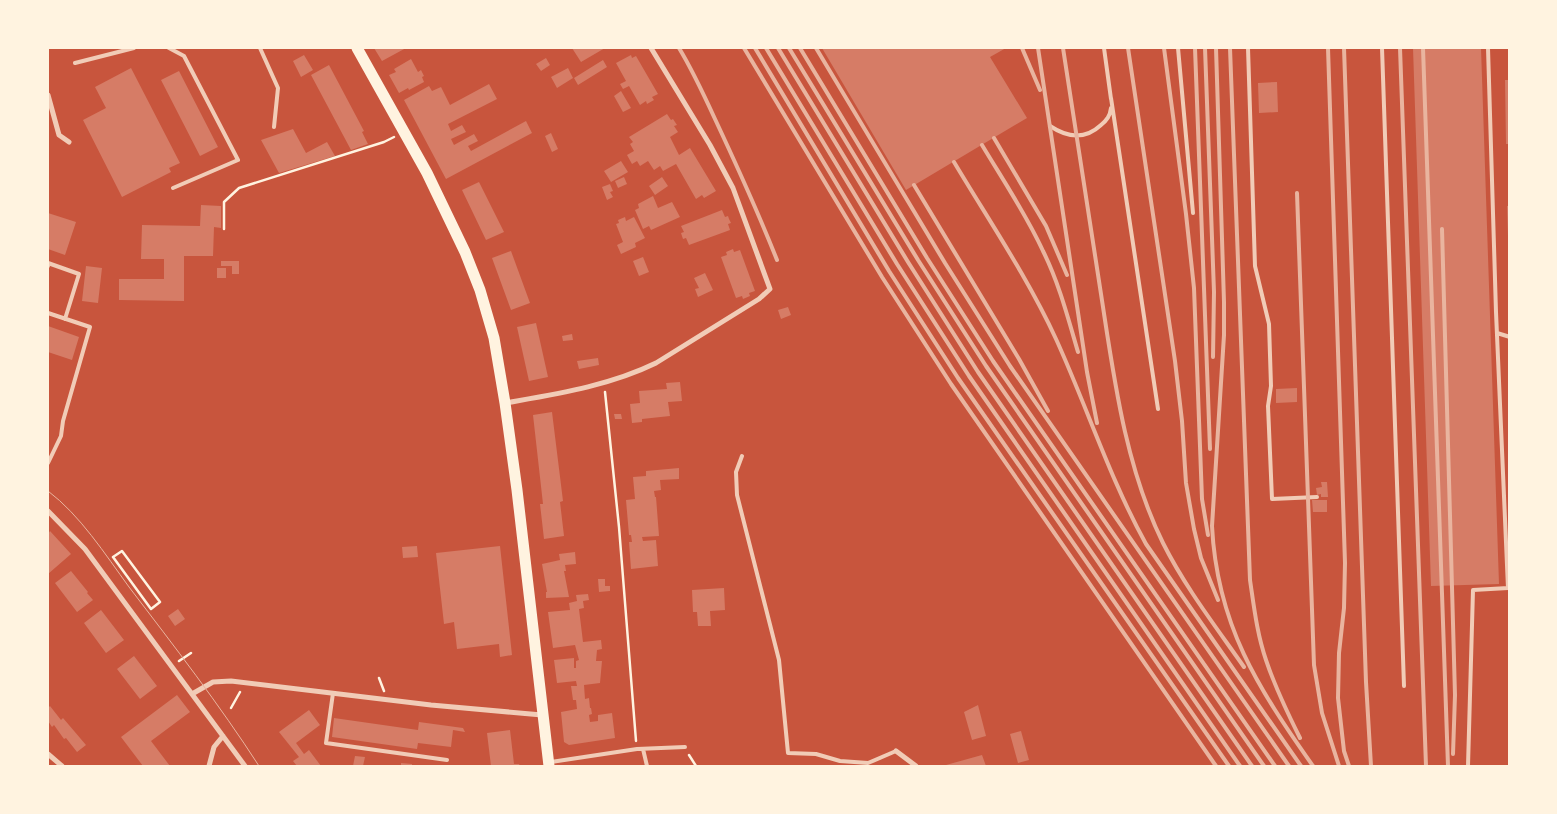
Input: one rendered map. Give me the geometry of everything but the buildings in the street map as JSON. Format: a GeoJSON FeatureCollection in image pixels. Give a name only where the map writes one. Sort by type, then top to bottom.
{"type":"FeatureCollection","features":[{"type":"Feature","properties":{"kind":"main road"},"geometry":{"type":"LineString","coordinates":[[357,48],[450,219],[480,290],[494,338],[505,403],[549,764]]}},
{"type":"Feature","properties":{"kind":"street"},"geometry":{"type":"LineString","coordinates":[[505,403],[557,394],[626,376],[656,363],[759,299],[770,289],[734,188],[651,48]]}},
{"type":"Feature","properties":{"kind":"street"},"geometry":{"type":"LineString","coordinates":[[48,95],[60,135],[69,142]]}},
{"type":"Feature","properties":{"kind":"street"},"geometry":{"type":"LineString","coordinates":[[48,511],[85,549],[244,765],[237,766]]}},
{"type":"Feature","properties":{"kind":"street"},"geometry":{"type":"LineString","coordinates":[[192,694],[213,682],[246,682],[543,715]]}},
{"type":"Feature","properties":{"kind":"street"},"geometry":{"type":"LineString","coordinates":[[209,766],[214,747],[223,736]]}},
{"type":"Feature","properties":{"kind":"street"},"geometry":{"type":"LineString","coordinates":[[896,751],[916,766]]}},
{"type":"Feature","properties":{"kind":"street"},"geometry":{"type":"LineString","coordinates":[[48,754],[62,766]]}},
{"type":"Feature","properties":{"kind":"lane"},"geometry":{"type":"LineString","coordinates":[[76,63],[134,48]]}},
{"type":"Feature","properties":{"kind":"lane"},"geometry":{"type":"LineString","coordinates":[[169,48],[184,56],[238,160],[173,188]]}},
{"type":"Feature","properties":{"kind":"lane"},"geometry":{"type":"LineString","coordinates":[[260,48],[278,88],[274,127]]}},
{"type":"Feature","properties":{"kind":"lane"},"geometry":{"type":"LineString","coordinates":[[1104,48],[1158,409]]}},
{"type":"Feature","properties":{"kind":"lane"},"geometry":{"type":"LineString","coordinates":[[1178,48],[1193,214]]}},
{"type":"Feature","properties":{"kind":"lane"},"geometry":{"type":"LineString","coordinates":[[1248,48],[1255,266],[1267,317],[1269,340],[1271,386],[1268,406],[1272,499],[1318,497]]}},
{"type":"Feature","properties":{"kind":"lane"},"geometry":{"type":"LineString","coordinates":[[1382,48],[1404,686]]}},
{"type":"Feature","properties":{"kind":"lane"},"geometry":{"type":"LineString","coordinates":[[1468,766],[1473,590],[1508,588],[1497,333],[1488,48]]}},
{"type":"Feature","properties":{"kind":"lane"},"geometry":{"type":"LineString","coordinates":[[1050,126],[1068,135],[1077,137],[1088,135],[1098,128],[1109,116],[1111,98]]}},
{"type":"Feature","properties":{"kind":"lane"},"geometry":{"type":"LineString","coordinates":[[48,266],[48,263],[80,274],[65,319]]}},
{"type":"Feature","properties":{"kind":"lane"},"geometry":{"type":"LineString","coordinates":[[48,313],[90,327],[63,420],[61,436],[48,463]]}},
{"type":"Feature","properties":{"kind":"lane"},"geometry":{"type":"LineString","coordinates":[[1497,333],[1510,337]]}},
{"type":"Feature","properties":{"kind":"lane"},"geometry":{"type":"LineString","coordinates":[[742,456],[736,472],[737,495],[779,660],[788,753],[816,754],[840,761],[868,763],[896,751]]}},
{"type":"Feature","properties":{"kind":"lane"},"geometry":{"type":"LineString","coordinates":[[333,693],[326,743],[447,760]]}},
{"type":"Feature","properties":{"kind":"lane"},"geometry":{"type":"LineString","coordinates":[[549,764],[643,749],[685,747]]}},
{"type":"Feature","properties":{"kind":"lane"},"geometry":{"type":"LineString","coordinates":[[643,749],[647,766]]}},
{"type":"Feature","properties":{"kind":"path"},"geometry":{"type":"LineString","coordinates":[[224,229],[224,202],[239,188],[384,142],[404,132]]}},
{"type":"Feature","properties":{"kind":"path"},"geometry":{"type":"LineString","coordinates":[[604,382],[620,536],[636,750]]}},
{"type":"Feature","properties":{"kind":"path"},"geometry":{"type":"LineString","coordinates":[[122,551],[160,602],[151,609],[112,557],[122,551]]}},
{"type":"Feature","properties":{"kind":"path"},"geometry":{"type":"LineString","coordinates":[[180,660],[191,653]]}},
{"type":"Feature","properties":{"kind":"path"},"geometry":{"type":"LineString","coordinates":[[231,708],[246,682]]}},
{"type":"Feature","properties":{"kind":"path"},"geometry":{"type":"LineString","coordinates":[[685,747],[696,766]]}},
{"type":"Feature","properties":{"kind":"tram line"},"geometry":{"type":"LineString","coordinates":[[48,491],[71,511],[92,536],[212,698],[259,766]]}},
{"type":"Feature","properties":{"kind":"railway"},"geometry":{"type":"LineString","coordinates":[[679,48],[698,83],[723,137],[777,260]]}},
{"type":"Feature","properties":{"kind":"railway"},"geometry":{"type":"LineString","coordinates":[[744,48],[882,277],[951,384],[1216,766]]}},
{"type":"Feature","properties":{"kind":"railway"},"geometry":{"type":"LineString","coordinates":[[755,48],[889,271],[958,378],[1229,766]]}},
{"type":"Feature","properties":{"kind":"railway"},"geometry":{"type":"LineString","coordinates":[[766,48],[897,264],[969,376],[1240,766]]}},
{"type":"Feature","properties":{"kind":"railway"},"geometry":{"type":"LineString","coordinates":[[778,48],[908,262],[978,372],[1252,766]]}},
{"type":"Feature","properties":{"kind":"railway"},"geometry":{"type":"LineString","coordinates":[[789,48],[918,260],[986,366],[1264,766]]}},
{"type":"Feature","properties":{"kind":"railway"},"geometry":{"type":"LineString","coordinates":[[800,48],[927,258],[993,361],[1275,766]]}},
{"type":"Feature","properties":{"kind":"railway"},"geometry":{"type":"LineString","coordinates":[[816,48],[945,263],[1010,366],[1289,766]]}},
{"type":"Feature","properties":{"kind":"railway"},"geometry":{"type":"LineString","coordinates":[[1022,48],[1040,90]]}},
{"type":"Feature","properties":{"kind":"railway"},"geometry":{"type":"LineString","coordinates":[[1038,48],[1087,372],[1097,423]]}},
{"type":"Feature","properties":{"kind":"railway"},"geometry":{"type":"LineString","coordinates":[[1063,48],[1116,389],[1130,453],[1150,514],[1163,543],[1201,606],[1244,667]]}},
{"type":"Feature","properties":{"kind":"railway"},"geometry":{"type":"LineString","coordinates":[[1128,48],[1175,361],[1182,421],[1186,483],[1201,558],[1218,600]]}},
{"type":"Feature","properties":{"kind":"railway"},"geometry":{"type":"LineString","coordinates":[[1164,48],[1194,288],[1202,499],[1208,535]]}},
{"type":"Feature","properties":{"kind":"railway"},"geometry":{"type":"LineString","coordinates":[[1195,48],[1210,449]]}},
{"type":"Feature","properties":{"kind":"railway"},"geometry":{"type":"LineString","coordinates":[[1205,48],[1214,292],[1213,357]]}},
{"type":"Feature","properties":{"kind":"railway"},"geometry":{"type":"LineString","coordinates":[[1216,48],[1224,302],[1224,335],[1212,526],[1216,562],[1222,594],[1244,654],[1275,710],[1313,766]]}},
{"type":"Feature","properties":{"kind":"railway"},"geometry":{"type":"LineString","coordinates":[[1230,48],[1250,580],[1263,650],[1277,690],[1300,738]]}},
{"type":"Feature","properties":{"kind":"railway"},"geometry":{"type":"LineString","coordinates":[[1328,48],[1345,563],[1338,698],[1344,751],[1349,766]]}},
{"type":"Feature","properties":{"kind":"railway"},"geometry":{"type":"LineString","coordinates":[[1344,48],[1366,682],[1371,766]]}},
{"type":"Feature","properties":{"kind":"railway"},"geometry":{"type":"LineString","coordinates":[[1400,48],[1426,766]]}},
{"type":"Feature","properties":{"kind":"railway"},"geometry":{"type":"LineString","coordinates":[[1423,48],[1448,766]]}},
{"type":"Feature","properties":{"kind":"railway"},"geometry":{"type":"LineString","coordinates":[[994,138],[1046,226],[1067,275]]}},
{"type":"Feature","properties":{"kind":"railway"},"geometry":{"type":"LineString","coordinates":[[982,145],[1022,210],[1049,263],[1063,301],[1078,352]]}},
{"type":"Feature","properties":{"kind":"railway"},"geometry":{"type":"LineString","coordinates":[[954,162],[1045,316],[1121,494],[1146,544],[1301,766]]}},
{"type":"Feature","properties":{"kind":"railway"},"geometry":{"type":"LineString","coordinates":[[914,185],[1019,359],[1048,411]]}},
{"type":"Feature","properties":{"kind":"railway"},"geometry":{"type":"LineString","coordinates":[[1297,193],[1314,665],[1322,713],[1339,766]]}},
{"type":"Feature","properties":{"kind":"railway"},"geometry":{"type":"LineString","coordinates":[[1442,229],[1455,695],[1453,754]]}}]}
